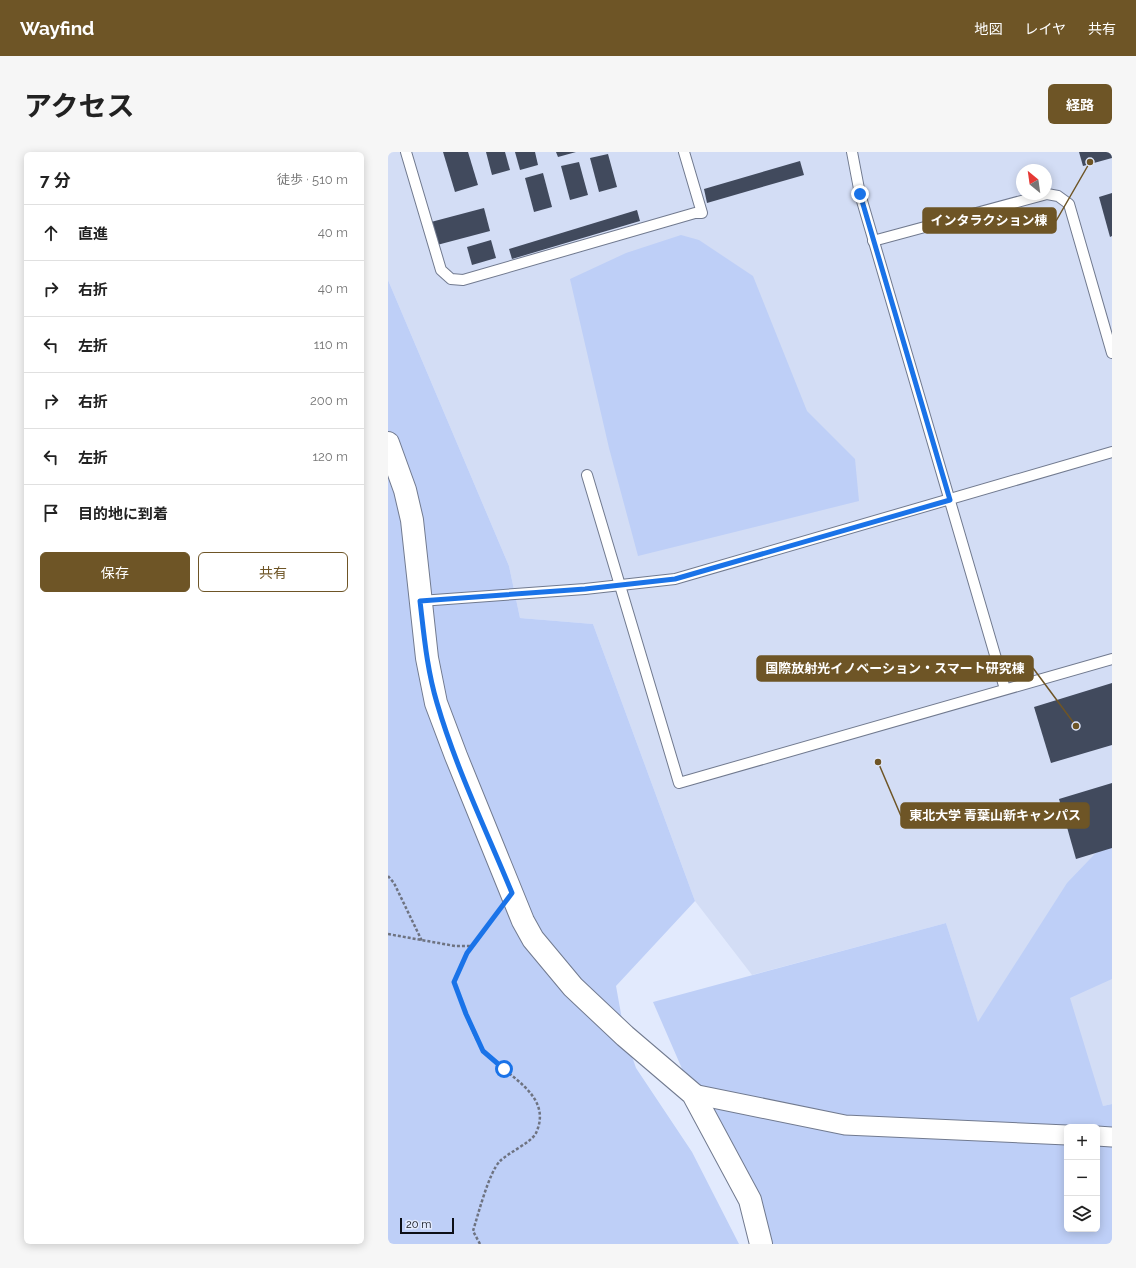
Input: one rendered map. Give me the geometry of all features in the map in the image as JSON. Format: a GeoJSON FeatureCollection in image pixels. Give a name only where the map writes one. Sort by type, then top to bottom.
{"type":"FeatureCollection","features":[{"type":"Feature","properties":{"kind":"street"},"geometry":{"type":"LineString","coordinates":[[388,443],[405,490],[412,520],[427,658],[436,703],[523,921],[533,939],[573,987],[625,1036],[693,1094],[750,1200],[761,1244]]}},
{"type":"Feature","properties":{"kind":"street"},"geometry":{"type":"LineString","coordinates":[[693,1094],[844,1125],[1064,1135]]}},
{"type":"Feature","properties":{"kind":"street"},"geometry":{"type":"LineString","coordinates":[[1100,1136],[1112,1137]]}},
{"type":"Feature","properties":{"kind":"lane"},"geometry":{"type":"LineString","coordinates":[[406,152],[441,270],[452,279],[463,280],[695,213],[702,213],[684,152]]}},
{"type":"Feature","properties":{"kind":"lane"},"geometry":{"type":"LineString","coordinates":[[852,152],[860,194],[1005,689]]}},
{"type":"Feature","properties":{"kind":"lane"},"geometry":{"type":"LineString","coordinates":[[874,241],[1046,194],[1058,196],[1069,204],[1112,352]]}},
{"type":"Feature","properties":{"kind":"lane"},"geometry":{"type":"LineString","coordinates":[[420,601],[620,585],[675,579],[1112,452]]}},
{"type":"Feature","properties":{"kind":"lane"},"geometry":{"type":"LineString","coordinates":[[587,475],[679,783],[1112,659]]}},
{"type":"Feature","properties":{"kind":"path"},"geometry":{"type":"LineString","coordinates":[[388,876],[394,883],[422,941]]}},
{"type":"Feature","properties":{"kind":"path"},"geometry":{"type":"LineString","coordinates":[[480,1244],[473,1231],[483,1197],[499,1162],[535,1135],[541,1117],[534,1096],[483,1051],[466,1014],[454,982],[467,953],[512,893]]}},
{"type":"Feature","properties":{"kind":"path"},"geometry":{"type":"LineString","coordinates":[[388,934],[455,946],[473,946]]}},
{"type":"Feature","properties":{"kind":"shaded area"},"geometry":{"type":"Polygon","coordinates":[[[388,152],[1112,152],[1112,1104],[1103,1106],[978,1023],[946,923],[752,975],[695,901],[593,624],[520,618],[509,566],[388,280],[388,152]]]}},
{"type":"Feature","properties":{"kind":"shaded area"},"geometry":{"type":"Polygon","coordinates":[[[681,235],[699,240],[753,276],[807,411],[855,459],[859,501],[638,556],[609,448],[570,279],[626,253],[681,235]]]}},
{"type":"Feature","properties":{"kind":"shaded area"},"geometry":{"type":"Polygon","coordinates":[[[388,280],[509,566],[520,618],[593,624],[695,901],[616,986],[625,1036],[636,1068],[692,1152],[739,1244],[388,1244],[388,280]]]}},
{"type":"Feature","properties":{"kind":"shaded area"},"geometry":{"type":"Polygon","coordinates":[[[1112,836],[1112,979],[1070,998],[1103,1106],[1112,1104],[1112,1244],[770,1244],[693,1094],[653,1002],[946,923],[978,1022],[1067,883],[1112,836]]]}},
{"type":"Feature","properties":{"kind":"building"},"geometry":{"type":"Polygon","coordinates":[[[443,152],[468,152],[478,185],[455,192],[443,152]]]}},
{"type":"Feature","properties":{"kind":"building"},"geometry":{"type":"Polygon","coordinates":[[[486,152],[505,152],[510,170],[492,175],[486,152]]]}},
{"type":"Feature","properties":{"kind":"building"},"geometry":{"type":"Polygon","coordinates":[[[515,152],[535,152],[538,165],[520,170],[515,152]]]}},
{"type":"Feature","properties":{"kind":"building"},"geometry":{"type":"Polygon","coordinates":[[[556,152],[576,152],[558,157],[556,152]]]}},
{"type":"Feature","properties":{"kind":"building"},"geometry":{"type":"Polygon","coordinates":[[[1079,152],[1112,152],[1112,158],[1083,166],[1079,152]]]}},
{"type":"Feature","properties":{"kind":"building"},"geometry":{"type":"Polygon","coordinates":[[[608,154],[617,187],[599,192],[590,158],[608,154]]]}},
{"type":"Feature","properties":{"kind":"building"},"geometry":{"type":"Polygon","coordinates":[[[800,161],[804,175],[707,203],[704,189],[800,161]]]}},
{"type":"Feature","properties":{"kind":"building"},"geometry":{"type":"Polygon","coordinates":[[[579,162],[588,195],[570,200],[561,166],[579,162]]]}},
{"type":"Feature","properties":{"kind":"building"},"geometry":{"type":"Polygon","coordinates":[[[543,173],[552,207],[534,212],[525,178],[543,173]]]}},
{"type":"Feature","properties":{"kind":"building"},"geometry":{"type":"Polygon","coordinates":[[[1112,193],[1112,236],[1110,237],[1099,197],[1112,193]]]}},
{"type":"Feature","properties":{"kind":"building"},"geometry":{"type":"Polygon","coordinates":[[[484,208],[490,231],[437,245],[431,222],[484,208]]]}},
{"type":"Feature","properties":{"kind":"building"},"geometry":{"type":"Polygon","coordinates":[[[637,210],[640,221],[512,259],[509,249],[637,210]]]}},
{"type":"Feature","properties":{"kind":"building"},"geometry":{"type":"Polygon","coordinates":[[[491,240],[496,258],[472,265],[467,247],[491,240]]]}},
{"type":"Feature","properties":{"kind":"building"},"geometry":{"type":"Polygon","coordinates":[[[1112,683],[1112,745],[1051,763],[1034,707],[1112,683]]]}},
{"type":"Feature","properties":{"kind":"building"},"geometry":{"type":"Polygon","coordinates":[[[1112,783],[1112,848],[1076,859],[1059,799],[1112,783]]]}},
{"type":"Feature","properties":{"kind":"place","name":"インタラクション棟"},"geometry":{"type":"Point","coordinates":[1090,162]}},
{"type":"Feature","properties":{"kind":"place","name":"国際放射光イノベーション・スマート研究棟"},"geometry":{"type":"Point","coordinates":[1076,726]}},
{"type":"Feature","properties":{"kind":"place","name":"東北大学 青葉山新キャンパス"},"geometry":{"type":"Point","coordinates":[878,762]}},
{"type":"Feature","properties":{"kind":"route"},"geometry":{"type":"LineString","coordinates":[[504,1069],[483,1051],[466,1014],[454,982],[467,953],[512,893],[436,703],[427,658],[420,601],[585,589],[675,579],[950,500],[860,194]]}}]}
